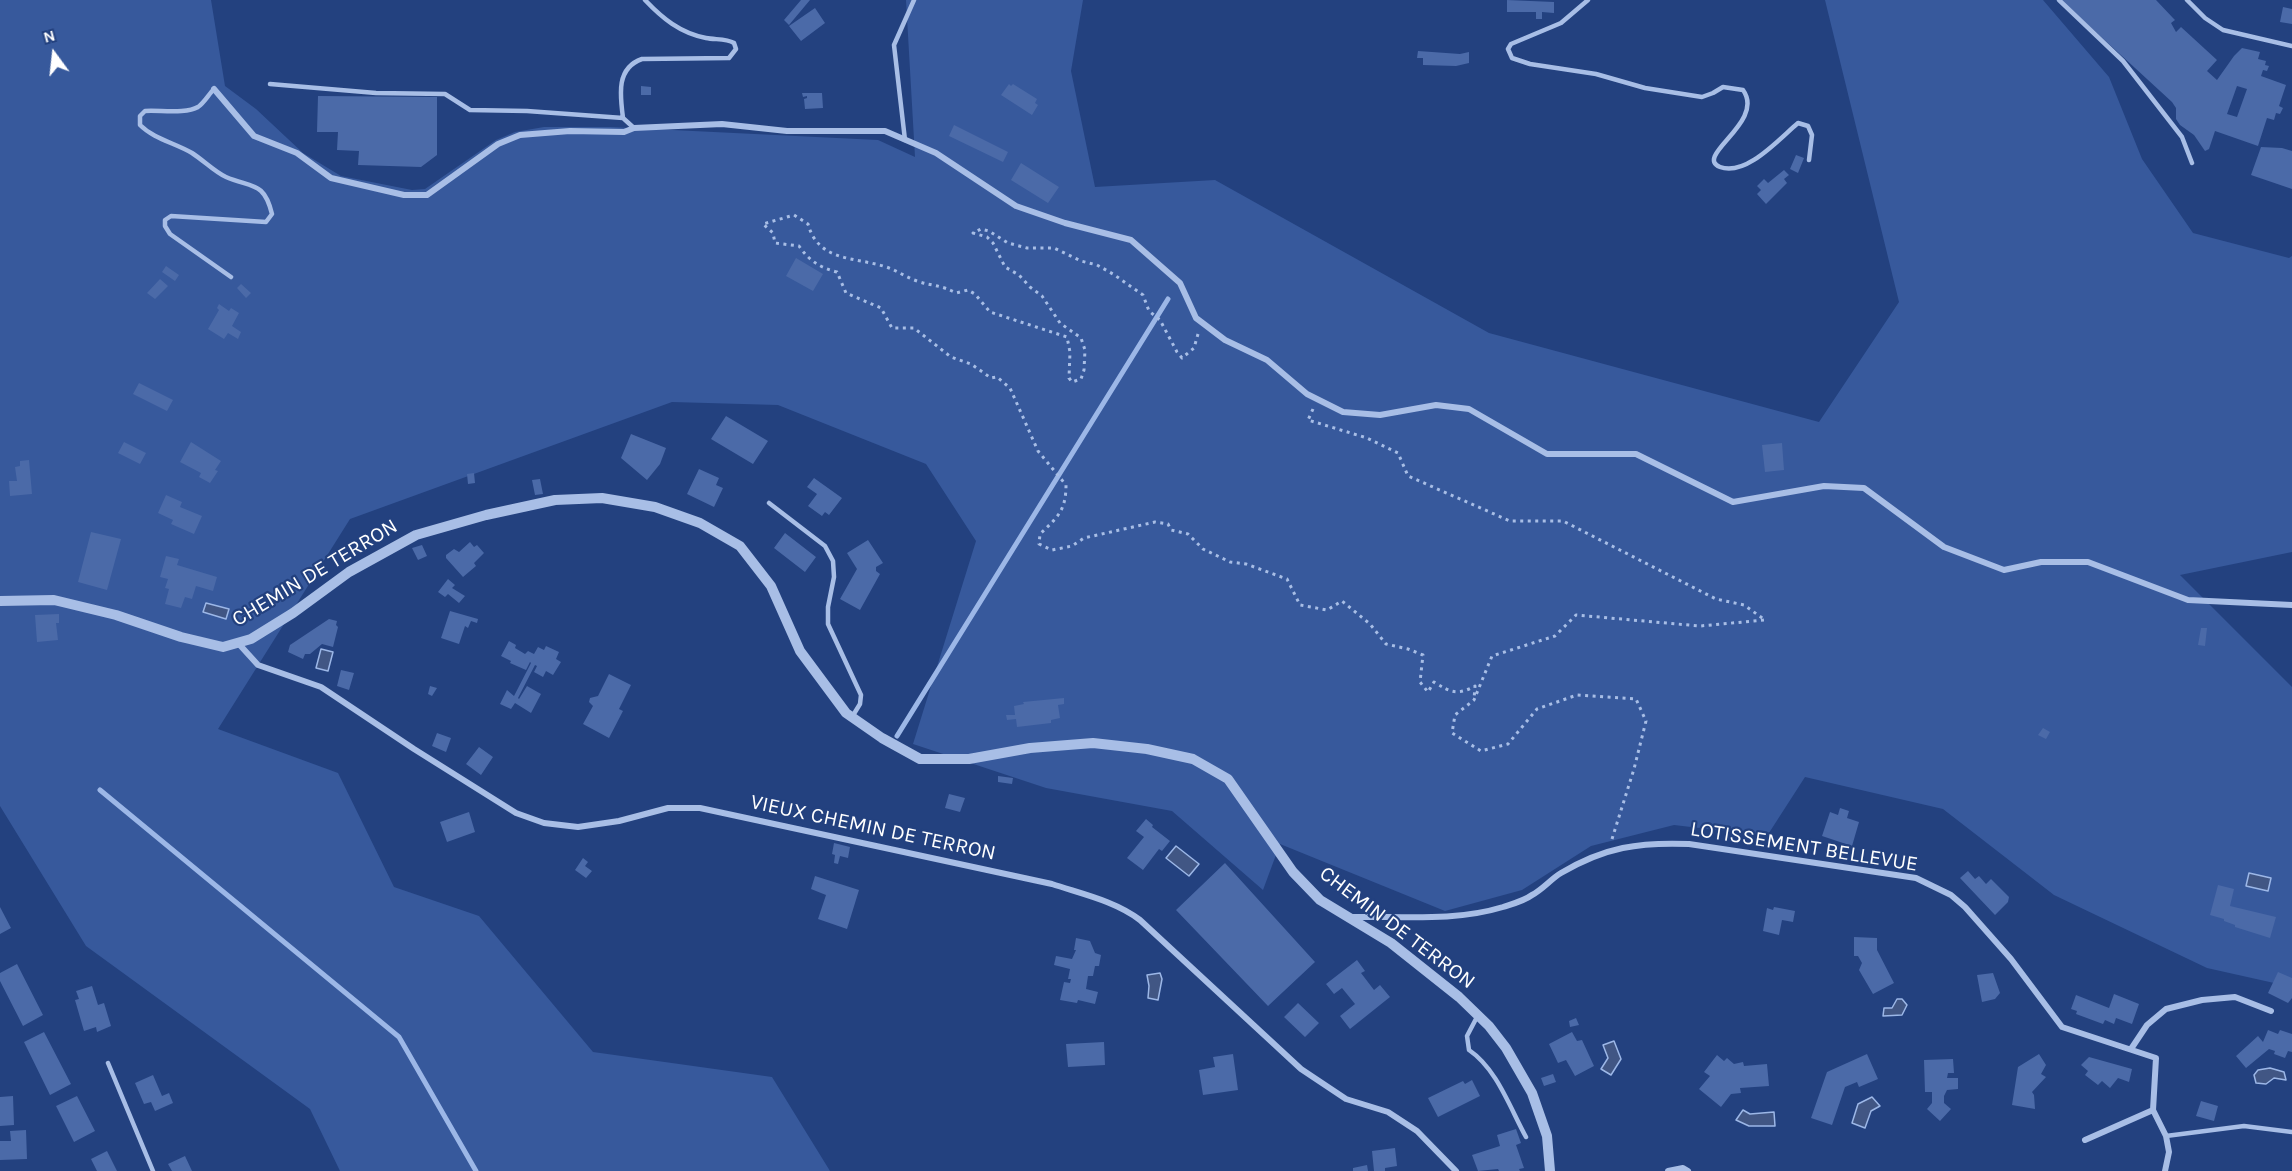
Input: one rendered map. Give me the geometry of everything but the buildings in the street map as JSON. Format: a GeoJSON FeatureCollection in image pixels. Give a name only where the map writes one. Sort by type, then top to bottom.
{"type":"FeatureCollection","features":[{"type":"Feature","properties":{"kind":"street"},"geometry":{"type":"LineString","coordinates":[[214,89],[254,136],[297,153],[330,178],[404,195],[427,195],[498,144],[520,135],[570,131],[624,132],[634,128],[723,123],[787,131],[885,131],[936,153],[1016,206],[1065,223],[1131,240],[1180,284],[1196,318],[1225,340],[1267,360],[1307,394],[1343,412],[1380,414],[1436,405],[1469,409],[1547,454],[1636,454],[1733,502],[1824,486],[1864,488],[1944,547],[2004,570],[2041,562],[2088,562],[2188,600],[2292,605]]}},
{"type":"Feature","properties":{"kind":"street","name":"CHEMIN DE TERRON"},"geometry":{"type":"LineString","coordinates":[[0,601],[54,600],[116,615],[181,637],[223,647],[250,639],[293,613],[349,572],[416,535],[486,515],[555,500],[602,498],[655,507],[700,523],[740,546],[771,586],[800,651],[846,713],[882,738],[920,759],[969,759],[1030,748],[1093,742],[1147,749],[1193,759],[1228,779],[1293,872],[1320,900],[1391,943],[1459,996],[1489,1026],[1506,1048],[1532,1094],[1547,1136],[1550,1171]]}},
{"type":"Feature","properties":{"kind":"street","name":"VIEUX CHEMIN DE TERRON"},"geometry":{"type":"LineString","coordinates":[[238,643],[258,665],[321,687],[516,813],[544,823],[578,826],[619,821],[668,808],[700,808],[1042,882],[1099,899],[1129,912],[1301,1069],[1346,1099],[1388,1112],[1417,1131],[1455,1171]]}},
{"type":"Feature","properties":{"kind":"street","name":"LOTISSEMENT BELLEVUE"},"geometry":{"type":"LineString","coordinates":[[1349,917],[1445,917],[1501,908],[1532,896],[1560,874],[1607,852],[1621,847],[1652,843],[1689,844],[1916,878],[1951,895],[1965,907],[2011,959],[2062,1027],[2156,1058],[2153,1110],[2166,1136],[2169,1152],[2165,1171]]}},
{"type":"Feature","properties":{"kind":"street"},"geometry":{"type":"LineString","coordinates":[[2131,1049],[2147,1025],[2166,1009],[2202,1000],[2235,997],[2271,1011]]}},
{"type":"Feature","properties":{"kind":"street"},"geometry":{"type":"LineString","coordinates":[[2085,1140],[2153,1110]]}},
{"type":"Feature","properties":{"kind":"street"},"geometry":{"type":"LineString","coordinates":[[1668,1171],[1683,1168],[1688,1171]]}},
{"type":"Feature","properties":{"kind":"lane"},"geometry":{"type":"LineString","coordinates":[[623,118],[620,94],[626,69],[632,63],[642,59],[729,58],[736,50],[734,43],[729,40],[706,39],[676,27],[645,0]]}},
{"type":"Feature","properties":{"kind":"lane"},"geometry":{"type":"LineString","coordinates":[[905,140],[894,45],[914,0]]}},
{"type":"Feature","properties":{"kind":"lane"},"geometry":{"type":"LineString","coordinates":[[1588,0],[1561,22],[1511,44],[1508,49],[1509,54],[1512,58],[1530,64],[1596,74],[1621,82],[1679,93],[1702,96],[1723,87],[1743,90],[1748,101],[1748,110],[1732,137],[1714,154],[1717,165],[1722,168],[1737,167],[1753,161],[1798,123],[1808,126],[1812,135],[1809,160]]}},
{"type":"Feature","properties":{"kind":"lane"},"geometry":{"type":"LineString","coordinates":[[2059,0],[2123,61],[2182,138],[2192,163]]}},
{"type":"Feature","properties":{"kind":"lane"},"geometry":{"type":"LineString","coordinates":[[2187,0],[2205,18],[2223,30],[2292,46]]}},
{"type":"Feature","properties":{"kind":"lane"},"geometry":{"type":"LineString","coordinates":[[270,84],[376,93],[445,94],[470,110],[527,111],[623,118],[634,128]]}},
{"type":"Feature","properties":{"kind":"lane"},"geometry":{"type":"LineString","coordinates":[[214,89],[199,106],[184,112],[166,109],[144,111],[140,116],[140,125],[148,133],[199,157],[225,177],[253,184],[262,190],[268,200],[272,214],[266,222],[171,216],[165,220],[165,226],[170,234],[231,277]]}},
{"type":"Feature","properties":{"kind":"lane"},"geometry":{"type":"LineString","coordinates":[[769,503],[825,546],[833,561],[834,577],[828,607],[828,624],[861,694],[861,704],[852,717]]}},
{"type":"Feature","properties":{"kind":"lane"},"geometry":{"type":"LineString","coordinates":[[1478,1016],[1467,1036],[1469,1050],[1481,1058],[1498,1083],[1526,1137]]}},
{"type":"Feature","properties":{"kind":"lane"},"geometry":{"type":"LineString","coordinates":[[108,1063],[153,1171]]}},
{"type":"Feature","properties":{"kind":"lane"},"geometry":{"type":"LineString","coordinates":[[2166,1136],[2244,1126],[2292,1132]]}},
{"type":"Feature","properties":{"kind":"path"},"geometry":{"type":"LineString","coordinates":[[1205,325],[1199,331],[1194,348],[1182,358],[1160,320],[1149,311],[1143,295],[1097,265],[1081,261],[1054,248],[1027,249],[1008,243],[989,231],[981,229],[973,233],[987,237],[993,243],[1005,267],[1019,275],[1042,296],[1060,323],[1081,338],[1085,350],[1084,370],[1081,379],[1072,382],[1069,378],[1070,352],[1067,337],[990,312],[975,294],[968,290],[956,293],[943,286],[918,282],[884,266],[840,258],[822,248],[810,235],[808,224],[794,215],[763,224],[772,233],[776,243],[799,246],[804,254],[821,268],[837,272],[846,293],[881,308],[892,328],[914,328],[951,357],[971,364],[991,378],[997,377],[1010,388],[1038,451],[1066,484],[1066,502],[1057,518],[1040,534],[1039,544],[1052,550],[1072,546],[1084,538],[1155,522],[1168,524],[1171,530],[1188,534],[1203,549],[1230,562],[1246,564],[1287,579],[1300,604],[1327,610],[1341,601],[1370,624],[1386,644],[1408,649],[1423,656],[1420,682],[1428,692],[1434,682],[1447,690],[1462,693],[1474,686],[1474,700]]}},
{"type":"Feature","properties":{"kind":"path"},"geometry":{"type":"LineString","coordinates":[[1317,399],[1308,420],[1367,438],[1398,453],[1408,476],[1510,521],[1563,521],[1716,599],[1744,605],[1765,621],[1700,626],[1576,615],[1555,636],[1492,656],[1474,700],[1455,715],[1452,732],[1481,751],[1508,744],[1537,709],[1577,694],[1636,699],[1646,721],[1634,769],[1607,852]]}},
{"type":"Feature","properties":{"kind":"shaded area"},"geometry":{"type":"Polygon","coordinates":[[[0,0],[211,0],[225,86],[256,109],[303,153],[341,176],[412,190],[425,189],[496,140],[515,132],[544,127],[611,127],[878,140],[915,157],[906,0],[1083,0],[1071,71],[1095,187],[1215,180],[1489,333],[1819,422],[1899,302],[1825,0],[2043,0],[2109,77],[2142,159],[2193,233],[2289,258],[2292,256],[2292,552],[2180,575],[2292,687],[2292,987],[2207,968],[2054,895],[1943,809],[1805,777],[1767,836],[1674,825],[1591,846],[1522,890],[1445,911],[1280,844],[1263,890],[1172,811],[1046,788],[913,744],[976,541],[926,464],[778,405],[672,402],[350,519],[218,729],[338,773],[394,887],[479,916],[593,1052],[772,1077],[830,1171],[340,1171],[310,1109],[86,946],[0,806],[0,0]]]}},
{"type":"Feature","properties":{"kind":"shaded area"},"geometry":{"type":"Polygon","coordinates":[[[206,603],[229,609],[226,619],[203,612],[206,603]]]}},
{"type":"Feature","properties":{"kind":"shaded area"},"geometry":{"type":"Polygon","coordinates":[[[321,649],[333,652],[328,671],[316,668],[321,649]]]}},
{"type":"Feature","properties":{"kind":"shaded area"},"geometry":{"type":"Polygon","coordinates":[[[1176,846],[1199,864],[1189,876],[1166,858],[1176,846]]]}},
{"type":"Feature","properties":{"kind":"shaded area"},"geometry":{"type":"Polygon","coordinates":[[[2249,873],[2271,878],[2268,891],[2246,886],[2249,873]]]}},
{"type":"Feature","properties":{"kind":"shaded area"},"geometry":{"type":"Polygon","coordinates":[[[1160,973],[1162,979],[1158,1000],[1148,998],[1147,975],[1160,973]]]}},
{"type":"Feature","properties":{"kind":"shaded area"},"geometry":{"type":"Polygon","coordinates":[[[1897,999],[1902,999],[1907,1005],[1902,1015],[1883,1016],[1884,1008],[1892,1008],[1897,999]]]}},
{"type":"Feature","properties":{"kind":"shaded area"},"geometry":{"type":"Polygon","coordinates":[[[1614,1041],[1621,1059],[1611,1075],[1601,1069],[1608,1058],[1603,1045],[1614,1041]]]}},
{"type":"Feature","properties":{"kind":"shaded area"},"geometry":{"type":"Polygon","coordinates":[[[2270,1068],[2284,1072],[2286,1080],[2274,1078],[2266,1084],[2256,1083],[2254,1075],[2258,1070],[2270,1068]]]}},
{"type":"Feature","properties":{"kind":"shaded area"},"geometry":{"type":"Polygon","coordinates":[[[1872,1097],[1880,1106],[1871,1111],[1865,1128],[1852,1123],[1858,1104],[1872,1097]]]}},
{"type":"Feature","properties":{"kind":"shaded area"},"geometry":{"type":"Polygon","coordinates":[[[1743,1110],[1750,1114],[1774,1112],[1775,1126],[1749,1126],[1736,1120],[1743,1110]]]}},
{"type":"Feature","properties":{"kind":"waterway"},"geometry":{"type":"LineString","coordinates":[[897,736],[1168,299]]}},
{"type":"Feature","properties":{"kind":"waterway"},"geometry":{"type":"LineString","coordinates":[[100,790],[399,1037],[476,1171]]}}]}
